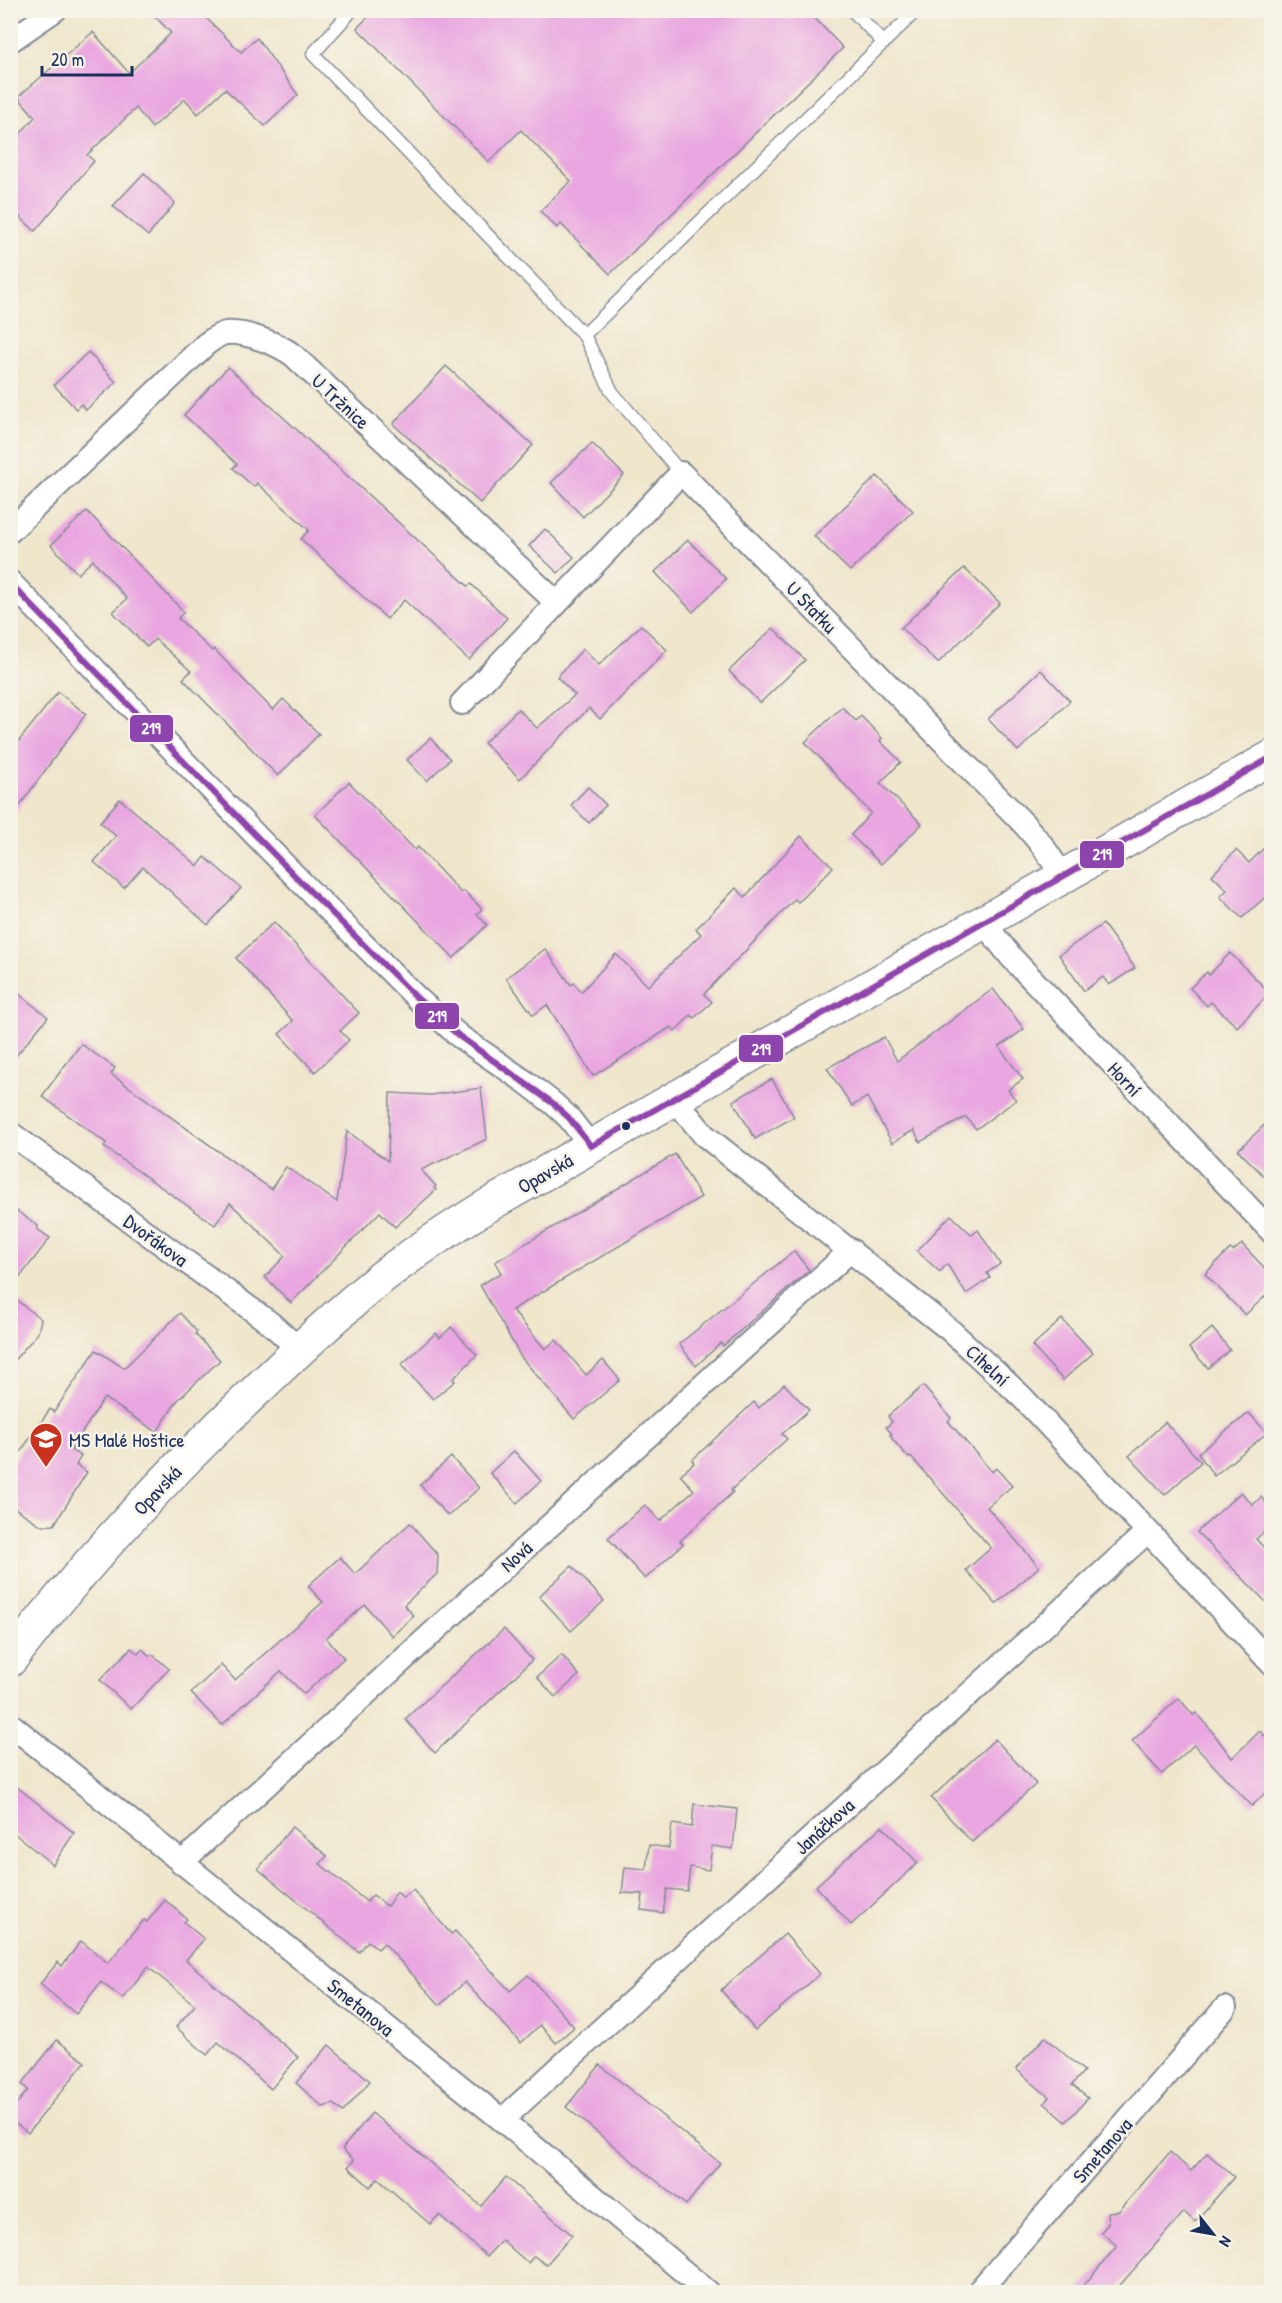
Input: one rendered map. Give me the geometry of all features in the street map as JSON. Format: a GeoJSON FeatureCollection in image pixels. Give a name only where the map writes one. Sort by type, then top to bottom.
{"type":"FeatureCollection","features":[{"type":"Feature","properties":{"kind":"main road","name":"Opavská"},"geometry":{"type":"LineString","coordinates":[[10,1660],[79,1574],[169,1476],[300,1350],[381,1279],[416,1252],[487,1206],[1272,757]]}},
{"type":"Feature","properties":{"kind":"street"},"geometry":{"type":"LineString","coordinates":[[10,41],[55,10]]}},
{"type":"Feature","properties":{"kind":"street","name":"U Tržnice"},"geometry":{"type":"LineString","coordinates":[[10,531],[206,344],[226,333],[241,334],[272,343],[293,355],[556,602]]}},
{"type":"Feature","properties":{"kind":"street"},"geometry":{"type":"LineString","coordinates":[[462,703],[681,472]]}},
{"type":"Feature","properties":{"kind":"street","name":"U Statku"},"geometry":{"type":"LineString","coordinates":[[681,472],[1023,823],[1042,845],[1063,876]]}},
{"type":"Feature","properties":{"kind":"street"},"geometry":{"type":"LineString","coordinates":[[10,582],[252,832],[417,998],[459,1036],[554,1104],[569,1118],[591,1146]]}},
{"type":"Feature","properties":{"kind":"street","name":"Horní"},"geometry":{"type":"LineString","coordinates":[[983,922],[1012,958],[1272,1232]]}},
{"type":"Feature","properties":{"kind":"street","name":"Cihelní"},"geometry":{"type":"LineString","coordinates":[[674,1098],[704,1135],[851,1250],[984,1360],[1021,1396],[1272,1664]]}},
{"type":"Feature","properties":{"kind":"street","name":"Dvořákova"},"geometry":{"type":"LineString","coordinates":[[10,1133],[270,1323],[300,1350]]}},
{"type":"Feature","properties":{"kind":"street","name":"Nová"},"geometry":{"type":"LineString","coordinates":[[182,1863],[851,1250]]}},
{"type":"Feature","properties":{"kind":"street","name":"Janáčkova"},"geometry":{"type":"LineString","coordinates":[[502,2120],[1147,1532]]}},
{"type":"Feature","properties":{"kind":"street","name":"Smetanova"},"geometry":{"type":"LineString","coordinates":[[10,1724],[502,2120],[708,2292]]}},
{"type":"Feature","properties":{"kind":"street","name":"Smetanova"},"geometry":{"type":"LineString","coordinates":[[978,2292],[1226,2008]]}},
{"type":"Feature","properties":{"kind":"lane"},"geometry":{"type":"LineString","coordinates":[[352,10],[313,54],[584,335],[612,392],[681,472]]}},
{"type":"Feature","properties":{"kind":"lane"},"geometry":{"type":"LineString","coordinates":[[852,10],[884,43]]}},
{"type":"Feature","properties":{"kind":"lane"},"geometry":{"type":"LineString","coordinates":[[584,335],[917,10]]}},
{"type":"Feature","properties":{"kind":"building"},"geometry":{"type":"Polygon","coordinates":[[[149,10],[198,10],[241,52],[257,38],[298,95],[265,126],[225,89],[198,114],[185,99],[152,128],[136,108],[87,155],[94,161],[35,231],[10,208],[10,145],[35,117],[18,97],[93,32],[129,73],[171,33],[149,10]]]}},
{"type":"Feature","properties":{"kind":"building"},"geometry":{"type":"Polygon","coordinates":[[[375,10],[807,10],[843,48],[610,274],[561,224],[557,228],[540,211],[571,181],[521,130],[489,162],[357,28],[375,10]]]}},
{"type":"Feature","properties":{"kind":"building"},"geometry":{"type":"Polygon","coordinates":[[[144,173],[175,203],[148,236],[113,206],[144,173]]]}},
{"type":"Feature","properties":{"kind":"building"},"geometry":{"type":"Polygon","coordinates":[[[88,352],[116,382],[86,410],[81,404],[76,409],[54,385],[88,352]]]}},
{"type":"Feature","properties":{"kind":"building"},"geometry":{"type":"Polygon","coordinates":[[[446,366],[533,445],[480,503],[393,424],[446,366]]]}},
{"type":"Feature","properties":{"kind":"building"},"geometry":{"type":"Polygon","coordinates":[[[228,367],[468,586],[471,584],[507,618],[469,660],[404,600],[387,619],[301,539],[309,530],[257,483],[254,487],[233,468],[237,464],[184,415],[228,367]]]}},
{"type":"Feature","properties":{"kind":"building"},"geometry":{"type":"Polygon","coordinates":[[[592,443],[624,475],[583,517],[551,483],[592,443]]]}},
{"type":"Feature","properties":{"kind":"building"},"geometry":{"type":"Polygon","coordinates":[[[877,476],[913,511],[850,571],[814,536],[877,476]]]}},
{"type":"Feature","properties":{"kind":"building"},"geometry":{"type":"Polygon","coordinates":[[[87,511],[184,612],[178,618],[212,651],[214,649],[273,710],[283,699],[319,734],[278,776],[183,679],[191,671],[155,639],[147,647],[113,612],[127,599],[93,560],[78,574],[51,545],[87,511]]]}},
{"type":"Feature","properties":{"kind":"building"},"geometry":{"type":"Polygon","coordinates":[[[545,529],[574,557],[558,573],[529,546],[545,529]]]}},
{"type":"Feature","properties":{"kind":"building"},"geometry":{"type":"Polygon","coordinates":[[[688,540],[726,579],[693,612],[655,572],[688,540]]]}},
{"type":"Feature","properties":{"kind":"building"},"geometry":{"type":"Polygon","coordinates":[[[964,568],[1000,603],[938,663],[901,628],[964,568]]]}},
{"type":"Feature","properties":{"kind":"building"},"geometry":{"type":"Polygon","coordinates":[[[641,625],[667,650],[600,719],[589,708],[520,779],[484,743],[518,709],[537,728],[575,695],[557,677],[583,649],[599,665],[641,625]]]}},
{"type":"Feature","properties":{"kind":"building"},"geometry":{"type":"Polygon","coordinates":[[[773,628],[805,660],[760,703],[729,671],[773,628]]]}},
{"type":"Feature","properties":{"kind":"building"},"geometry":{"type":"Polygon","coordinates":[[[1041,670],[1070,701],[1018,751],[988,719],[1041,670]]]}},
{"type":"Feature","properties":{"kind":"building"},"geometry":{"type":"Polygon","coordinates":[[[58,692],[86,714],[10,819],[10,752],[58,692]]]}},
{"type":"Feature","properties":{"kind":"building"},"geometry":{"type":"Polygon","coordinates":[[[842,707],[856,721],[861,716],[882,738],[880,741],[901,762],[880,783],[922,824],[881,864],[851,835],[871,813],[805,742],[842,707]]]}},
{"type":"Feature","properties":{"kind":"building"},"geometry":{"type":"Polygon","coordinates":[[[430,738],[450,759],[427,781],[407,760],[430,738]]]}},
{"type":"Feature","properties":{"kind":"building"},"geometry":{"type":"Polygon","coordinates":[[[349,782],[415,850],[418,847],[461,893],[464,891],[482,909],[477,914],[487,925],[454,958],[315,815],[349,782]]]}},
{"type":"Feature","properties":{"kind":"building"},"geometry":{"type":"Polygon","coordinates":[[[588,787],[606,805],[589,823],[571,805],[588,787]]]}},
{"type":"Feature","properties":{"kind":"building"},"geometry":{"type":"Polygon","coordinates":[[[120,799],[198,866],[205,857],[241,888],[208,925],[143,867],[124,888],[94,862],[116,836],[100,822],[120,799]]]}},
{"type":"Feature","properties":{"kind":"building"},"geometry":{"type":"Polygon","coordinates":[[[801,836],[833,867],[798,902],[795,899],[704,994],[712,1002],[694,1018],[691,1015],[675,1031],[671,1027],[593,1076],[547,1005],[533,1015],[506,978],[545,949],[571,985],[574,983],[581,992],[616,954],[648,986],[701,934],[696,929],[736,888],[745,897],[801,836]]]}},
{"type":"Feature","properties":{"kind":"building"},"geometry":{"type":"Polygon","coordinates":[[[1272,840],[1272,891],[1242,918],[1220,897],[1227,890],[1212,875],[1236,850],[1249,863],[1272,840]]]}},
{"type":"Feature","properties":{"kind":"building"},"geometry":{"type":"Polygon","coordinates":[[[274,922],[359,1013],[340,1031],[349,1040],[315,1072],[279,1034],[293,1021],[236,958],[274,922]]]}},
{"type":"Feature","properties":{"kind":"building"},"geometry":{"type":"Polygon","coordinates":[[[1103,924],[1135,968],[1109,985],[1103,977],[1084,991],[1059,955],[1103,924]]]}},
{"type":"Feature","properties":{"kind":"building"},"geometry":{"type":"Polygon","coordinates":[[[1230,953],[1270,993],[1237,1027],[1211,1002],[1207,1006],[1190,988],[1207,972],[1209,975],[1230,953]]]}},
{"type":"Feature","properties":{"kind":"building"},"geometry":{"type":"Polygon","coordinates":[[[10,987],[48,1017],[10,1063],[10,987]]]}},
{"type":"Feature","properties":{"kind":"building"},"geometry":{"type":"Polygon","coordinates":[[[993,989],[1024,1029],[999,1047],[1023,1079],[1008,1090],[1016,1100],[976,1129],[966,1117],[920,1142],[914,1130],[892,1143],[867,1097],[852,1106],[827,1068],[884,1037],[897,1061],[993,989]]]}},
{"type":"Feature","properties":{"kind":"building"},"geometry":{"type":"Polygon","coordinates":[[[81,1044],[115,1068],[111,1074],[271,1189],[286,1167],[337,1202],[347,1131],[388,1161],[390,1093],[431,1095],[481,1088],[487,1139],[421,1170],[436,1186],[434,1188],[436,1190],[395,1227],[380,1212],[291,1303],[265,1277],[285,1256],[230,1203],[215,1225],[104,1147],[106,1143],[42,1096],[81,1044]]]}},
{"type":"Feature","properties":{"kind":"building"},"geometry":{"type":"Polygon","coordinates":[[[772,1079],[794,1117],[755,1139],[733,1101],[772,1079]]]}},
{"type":"Feature","properties":{"kind":"building"},"geometry":{"type":"Polygon","coordinates":[[[1272,1118],[1272,1184],[1238,1150],[1272,1118]]]}},
{"type":"Feature","properties":{"kind":"building"},"geometry":{"type":"Polygon","coordinates":[[[675,1154],[701,1197],[512,1310],[545,1349],[556,1340],[586,1375],[603,1360],[620,1380],[574,1419],[521,1357],[480,1285],[501,1273],[495,1262],[675,1154]]]}},
{"type":"Feature","properties":{"kind":"building"},"geometry":{"type":"Polygon","coordinates":[[[10,1206],[38,1226],[37,1229],[50,1238],[10,1290],[10,1206]]]}},
{"type":"Feature","properties":{"kind":"building"},"geometry":{"type":"Polygon","coordinates":[[[951,1215],[972,1235],[978,1230],[1000,1264],[987,1273],[990,1278],[966,1294],[947,1264],[940,1272],[917,1251],[951,1215]]]}},
{"type":"Feature","properties":{"kind":"building"},"geometry":{"type":"Polygon","coordinates":[[[1242,1244],[1272,1276],[1272,1290],[1245,1315],[1205,1274],[1230,1249],[1233,1251],[1242,1244]]]}},
{"type":"Feature","properties":{"kind":"building"},"geometry":{"type":"Polygon","coordinates":[[[794,1251],[809,1270],[723,1346],[721,1343],[696,1366],[679,1344],[794,1251]]]}},
{"type":"Feature","properties":{"kind":"building"},"geometry":{"type":"Polygon","coordinates":[[[10,1295],[41,1319],[38,1333],[10,1365],[10,1295]]]}},
{"type":"Feature","properties":{"kind":"building"},"geometry":{"type":"Polygon","coordinates":[[[180,1313],[197,1332],[195,1334],[220,1360],[177,1401],[157,1432],[104,1398],[71,1450],[81,1456],[76,1465],[87,1472],[54,1525],[42,1526],[10,1505],[10,1467],[50,1409],[54,1412],[96,1350],[124,1368],[180,1313]]]}},
{"type":"Feature","properties":{"kind":"building"},"geometry":{"type":"Polygon","coordinates":[[[1062,1319],[1093,1353],[1063,1380],[1032,1346],[1062,1319]]]}},
{"type":"Feature","properties":{"kind":"building"},"geometry":{"type":"Polygon","coordinates":[[[451,1327],[477,1355],[453,1379],[455,1381],[433,1399],[401,1365],[436,1333],[440,1338],[451,1327]]]}},
{"type":"Feature","properties":{"kind":"building"},"geometry":{"type":"Polygon","coordinates":[[[1212,1328],[1230,1350],[1208,1368],[1189,1348],[1212,1328]]]}},
{"type":"Feature","properties":{"kind":"building"},"geometry":{"type":"Polygon","coordinates":[[[784,1384],[809,1410],[782,1434],[787,1439],[731,1490],[733,1492],[680,1541],[683,1544],[645,1579],[608,1538],[645,1505],[660,1521],[694,1490],[680,1475],[694,1463],[692,1460],[754,1402],[759,1408],[784,1384]]]}},
{"type":"Feature","properties":{"kind":"building"},"geometry":{"type":"Polygon","coordinates":[[[923,1386],[951,1418],[948,1421],[992,1472],[996,1468],[1012,1486],[987,1507],[1039,1567],[996,1604],[966,1570],[991,1548],[911,1457],[909,1458],[893,1440],[890,1435],[892,1434],[886,1427],[892,1422],[888,1416],[923,1386]]]}},
{"type":"Feature","properties":{"kind":"building"},"geometry":{"type":"Polygon","coordinates":[[[1249,1413],[1267,1433],[1214,1476],[1198,1453],[1249,1413]]]}},
{"type":"Feature","properties":{"kind":"building"},"geometry":{"type":"Polygon","coordinates":[[[1165,1422],[1201,1462],[1165,1495],[1129,1456],[1165,1422]]]}},
{"type":"Feature","properties":{"kind":"building"},"geometry":{"type":"Polygon","coordinates":[[[514,1451],[541,1481],[517,1503],[490,1473],[514,1451]]]}},
{"type":"Feature","properties":{"kind":"building"},"geometry":{"type":"Polygon","coordinates":[[[451,1457],[479,1488],[448,1516],[420,1485],[451,1457]]]}},
{"type":"Feature","properties":{"kind":"building"},"geometry":{"type":"Polygon","coordinates":[[[1241,1492],[1253,1505],[1261,1497],[1272,1509],[1272,1525],[1256,1539],[1272,1556],[1272,1608],[1197,1532],[1241,1492]]]}},
{"type":"Feature","properties":{"kind":"building"},"geometry":{"type":"Polygon","coordinates":[[[410,1523],[438,1555],[437,1574],[404,1605],[414,1616],[392,1636],[365,1605],[326,1638],[344,1658],[304,1694],[281,1671],[222,1725],[191,1693],[221,1665],[235,1680],[323,1602],[308,1586],[340,1557],[355,1574],[410,1523]]]}},
{"type":"Feature","properties":{"kind":"building"},"geometry":{"type":"Polygon","coordinates":[[[572,1566],[604,1601],[571,1631],[539,1596],[572,1566]]]}},
{"type":"Feature","properties":{"kind":"building"},"geometry":{"type":"Polygon","coordinates":[[[504,1629],[532,1660],[435,1753],[405,1719],[504,1629]]]}},
{"type":"Feature","properties":{"kind":"building"},"geometry":{"type":"Polygon","coordinates":[[[131,1648],[138,1654],[142,1649],[150,1656],[152,1654],[169,1669],[131,1709],[100,1680],[131,1648]]]}},
{"type":"Feature","properties":{"kind":"building"},"geometry":{"type":"Polygon","coordinates":[[[562,1655],[579,1675],[555,1697],[537,1677],[562,1655]]]}},
{"type":"Feature","properties":{"kind":"building"},"geometry":{"type":"Polygon","coordinates":[[[1179,1698],[1193,1715],[1196,1713],[1204,1721],[1232,1758],[1260,1731],[1272,1743],[1272,1786],[1252,1806],[1194,1745],[1162,1774],[1132,1741],[1179,1698]]]}},
{"type":"Feature","properties":{"kind":"building"},"geometry":{"type":"Polygon","coordinates":[[[995,1739],[1036,1784],[972,1842],[931,1798],[995,1739]]]}},
{"type":"Feature","properties":{"kind":"building"},"geometry":{"type":"Polygon","coordinates":[[[10,1781],[74,1833],[53,1865],[10,1830],[10,1781]]]}},
{"type":"Feature","properties":{"kind":"building"},"geometry":{"type":"Polygon","coordinates":[[[694,1804],[737,1809],[733,1849],[712,1846],[709,1870],[690,1867],[687,1891],[667,1889],[663,1913],[641,1910],[643,1894],[622,1893],[625,1867],[646,1869],[649,1845],[669,1848],[672,1824],[692,1827],[694,1804]]]}},
{"type":"Feature","properties":{"kind":"building"},"geometry":{"type":"Polygon","coordinates":[[[882,1826],[918,1863],[851,1925],[816,1886],[882,1826]]]}},
{"type":"Feature","properties":{"kind":"building"},"geometry":{"type":"Polygon","coordinates":[[[292,1827],[327,1856],[320,1864],[367,1902],[373,1895],[387,1906],[397,1892],[403,1898],[413,1890],[451,1934],[455,1931],[510,1991],[528,1975],[574,2027],[556,2043],[540,2025],[521,2043],[465,1982],[440,2005],[384,1943],[378,1949],[368,1941],[359,1952],[258,1869],[292,1827]]]}},
{"type":"Feature","properties":{"kind":"building"},"geometry":{"type":"Polygon","coordinates":[[[165,1900],[187,1919],[184,1922],[204,1939],[186,1960],[298,2057],[271,2089],[218,2042],[207,2055],[176,2027],[195,2005],[148,1967],[123,1999],[101,1982],[76,2014],[40,1984],[58,1962],[62,1966],[81,1941],[108,1963],[144,1920],[147,1922],[165,1900]]]}},
{"type":"Feature","properties":{"kind":"building"},"geometry":{"type":"Polygon","coordinates":[[[785,1934],[820,1974],[755,2030],[721,1990],[785,1934]]]}},
{"type":"Feature","properties":{"kind":"building"},"geometry":{"type":"Polygon","coordinates":[[[1045,2037],[1084,2071],[1072,2085],[1088,2098],[1066,2122],[1044,2103],[1049,2097],[1016,2069],[1045,2037]]]}},
{"type":"Feature","properties":{"kind":"building"},"geometry":{"type":"Polygon","coordinates":[[[57,2040],[85,2062],[28,2133],[10,2119],[10,2112],[28,2090],[22,2084],[57,2040]]]}},
{"type":"Feature","properties":{"kind":"building"},"geometry":{"type":"Polygon","coordinates":[[[329,2045],[370,2081],[343,2112],[334,2104],[323,2107],[296,2083],[329,2045]]]}},
{"type":"Feature","properties":{"kind":"building"},"geometry":{"type":"Polygon","coordinates":[[[600,2065],[720,2163],[686,2205],[566,2107],[600,2065]]]}},
{"type":"Feature","properties":{"kind":"building"},"geometry":{"type":"Polygon","coordinates":[[[372,2113],[481,2206],[506,2177],[572,2235],[546,2265],[534,2256],[528,2263],[502,2240],[487,2256],[439,2215],[430,2224],[378,2179],[370,2187],[348,2167],[354,2160],[342,2149],[372,2113]]]}},
{"type":"Feature","properties":{"kind":"building"},"geometry":{"type":"Polygon","coordinates":[[[1170,2152],[1191,2171],[1207,2153],[1234,2177],[1195,2222],[1184,2212],[1114,2292],[1078,2292],[1117,2246],[1101,2232],[1108,2224],[1107,2212],[1119,2211],[1170,2152]]]}},
{"type":"Feature","properties":{"kind":"transit line","name":"219"},"geometry":{"type":"LineString","coordinates":[[10,583],[417,998],[459,1036],[554,1104],[569,1118],[591,1146]]}},
{"type":"Feature","properties":{"kind":"transit line","name":"219"},"geometry":{"type":"LineString","coordinates":[[591,1146],[1272,757]]}},
{"type":"Feature","properties":{"kind":"place","name":"MS Malé Hoštice"},"geometry":{"type":"Point","coordinates":[46,1468]}}]}
